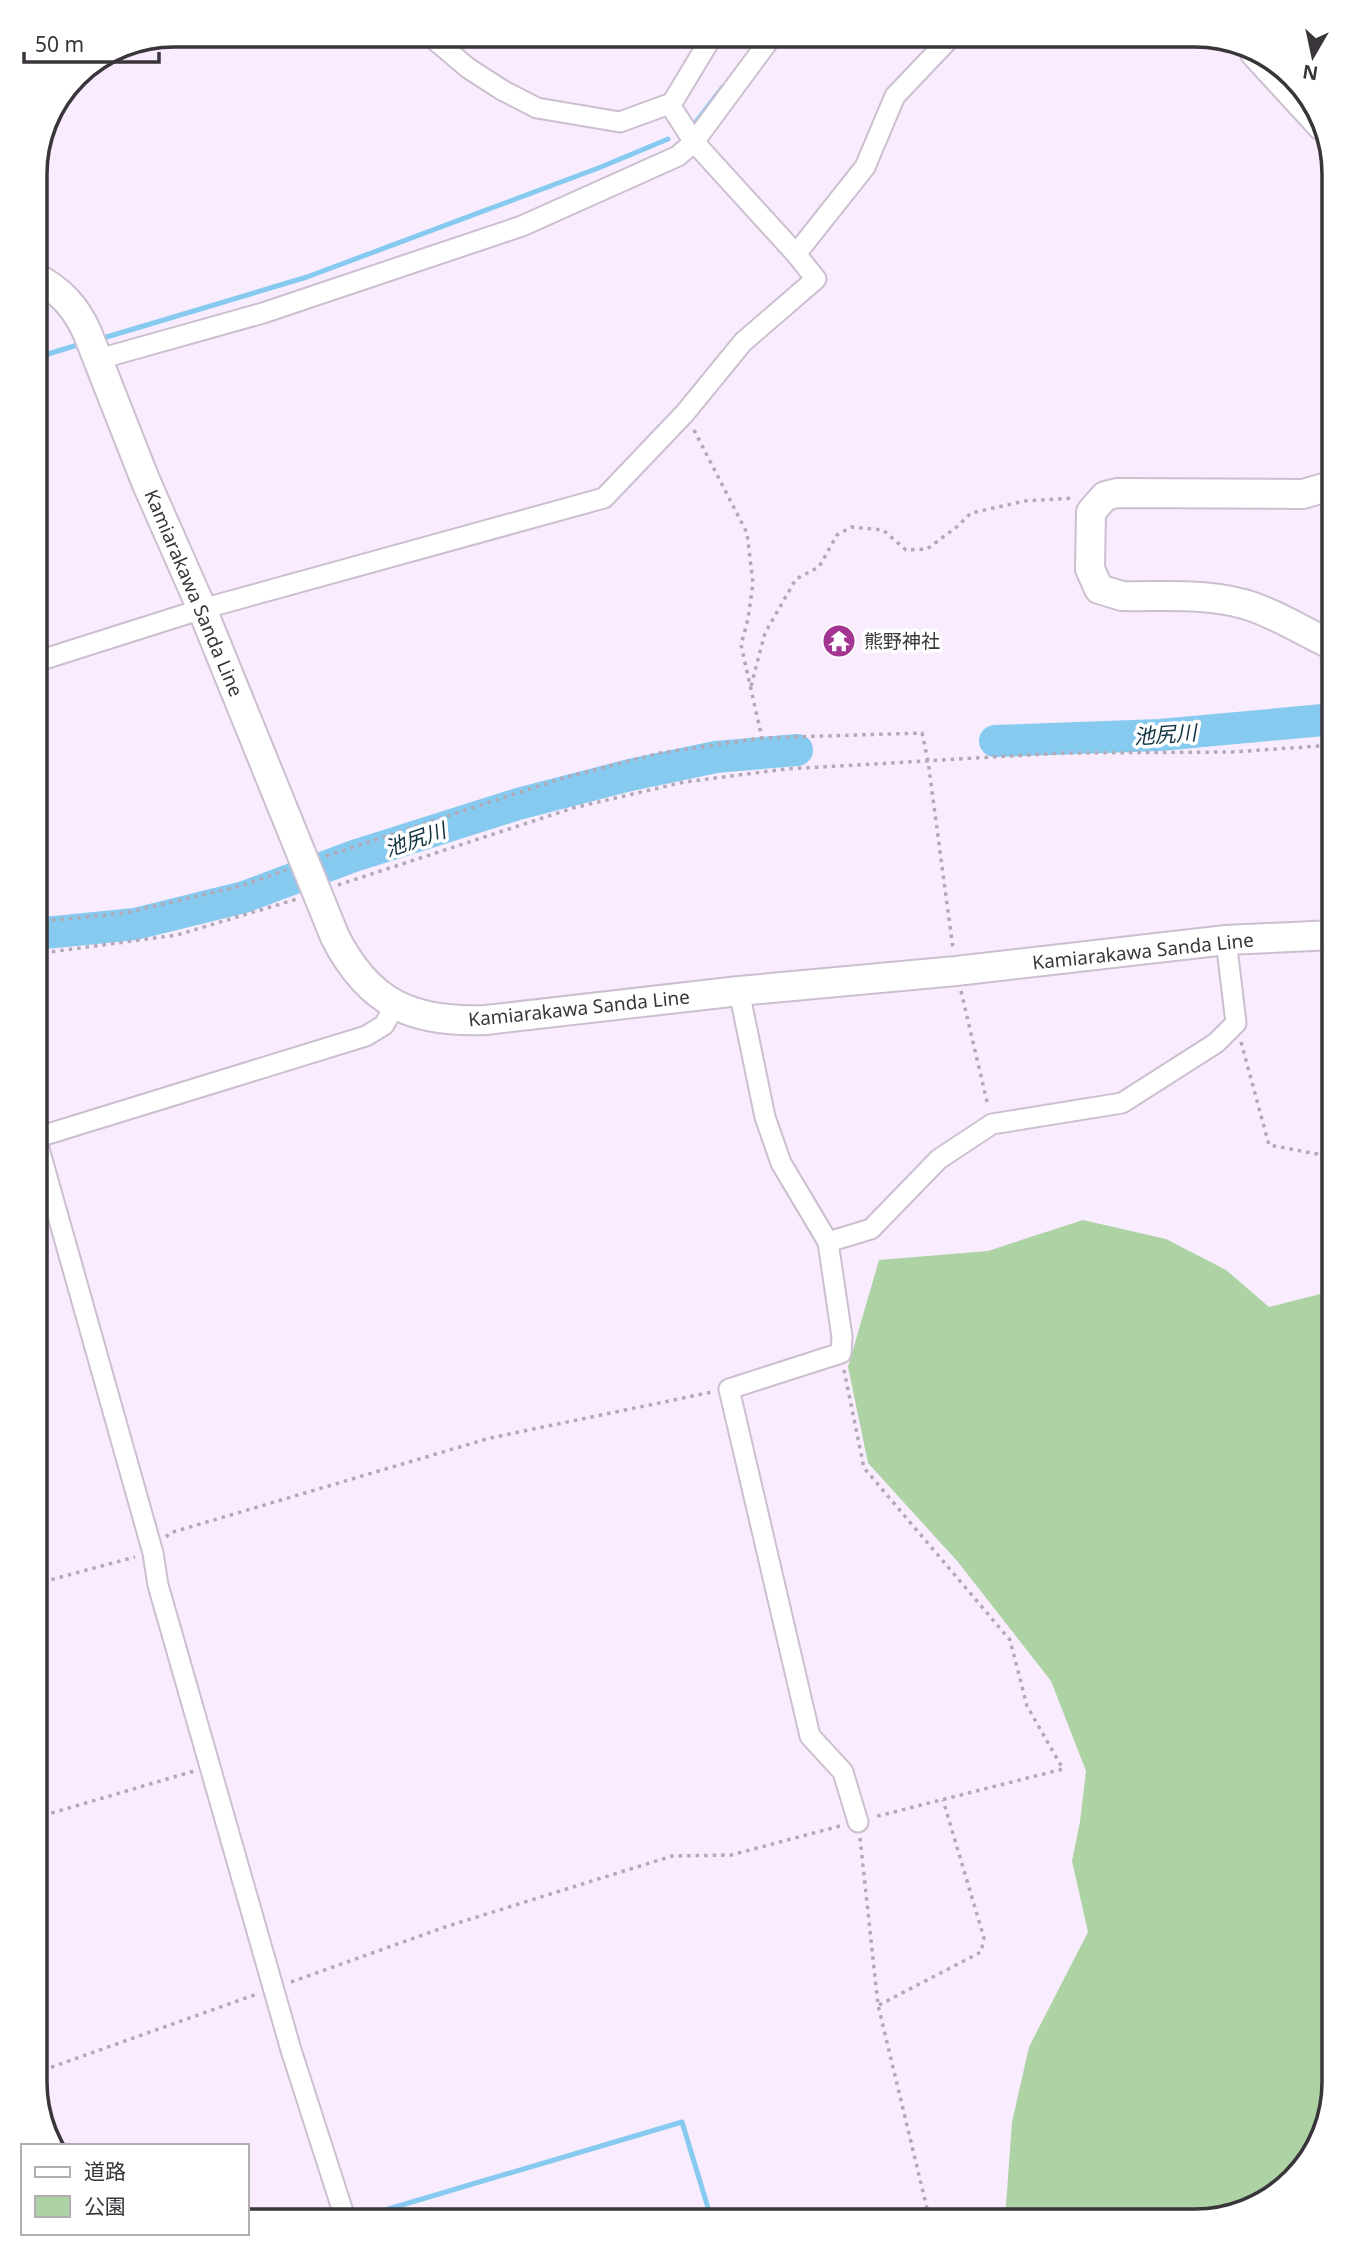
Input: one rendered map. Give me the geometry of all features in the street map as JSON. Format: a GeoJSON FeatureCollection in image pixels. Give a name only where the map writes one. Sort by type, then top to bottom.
{"type":"FeatureCollection","features":[{"type":"Feature","properties":{"kind":"main road","name":"Kamiarakawa Sanda Line"},"geometry":{"type":"LineString","coordinates":[[48,285],[76,309],[99,359],[146,482],[202,609],[347,961],[368,986],[395,1005],[453,1021],[486,1020],[1226,940],[1322,936]]}},
{"type":"Feature","properties":{"kind":"main road"},"geometry":{"type":"LineString","coordinates":[[1322,488],[1303,494],[1117,493],[1105,496],[1091,512],[1090,569],[1099,589],[1122,596],[1207,597],[1231,601],[1257,608],[1322,640]]}},
{"type":"Feature","properties":{"kind":"street"},"geometry":{"type":"LineString","coordinates":[[444,48],[468,68],[537,108],[620,122],[672,103]]}},
{"type":"Feature","properties":{"kind":"street"},"geometry":{"type":"LineString","coordinates":[[48,658],[202,609],[604,498],[685,413],[743,342],[816,279],[694,142],[670,105],[705,48]]}},
{"type":"Feature","properties":{"kind":"street"},"geometry":{"type":"LineString","coordinates":[[99,359],[263,313],[522,226],[678,156],[694,142],[763,48]]}},
{"type":"Feature","properties":{"kind":"street"},"geometry":{"type":"LineString","coordinates":[[796,254],[865,167],[895,96],[941,48]]}},
{"type":"Feature","properties":{"kind":"street"},"geometry":{"type":"LineString","coordinates":[[828,1242],[871,1229],[939,1159],[992,1125],[1122,1103],[1216,1043],[1236,1023],[1226,940]]}},
{"type":"Feature","properties":{"kind":"street"},"geometry":{"type":"LineString","coordinates":[[739,991],[765,1117],[781,1163],[828,1242],[842,1337],[841,1353],[729,1389],[810,1736],[843,1772],[858,1822]]}},
{"type":"Feature","properties":{"kind":"street"},"geometry":{"type":"LineString","coordinates":[[47,1134],[366,1037],[384,1025],[395,1005]]}},
{"type":"Feature","properties":{"kind":"street"},"geometry":{"type":"LineString","coordinates":[[47,1179],[153,1553],[158,1585],[273,1989],[342,2208]]}},
{"type":"Feature","properties":{"kind":"path"},"geometry":{"type":"LineString","coordinates":[[685,413],[747,533],[753,583],[741,645],[762,738]]}},
{"type":"Feature","properties":{"kind":"path"},"geometry":{"type":"LineString","coordinates":[[750,688],[765,633],[796,579],[819,567],[837,535],[851,527],[883,530],[906,550],[927,549],[971,513],[1025,502],[1105,496]]}},
{"type":"Feature","properties":{"kind":"path"},"geometry":{"type":"LineString","coordinates":[[48,921],[125,913],[242,886],[563,778],[660,753],[762,738],[922,733],[956,971],[992,1125]]}},
{"type":"Feature","properties":{"kind":"path"},"geometry":{"type":"LineString","coordinates":[[48,952],[177,935],[318,892],[378,870],[573,808],[684,782],[786,769],[1063,753],[1232,752],[1322,746]]}},
{"type":"Feature","properties":{"kind":"path"},"geometry":{"type":"LineString","coordinates":[[1236,1023],[1269,1145],[1317,1154],[1322,1159]]}},
{"type":"Feature","properties":{"kind":"path"},"geometry":{"type":"LineString","coordinates":[[47,2069],[444,1927],[672,1856],[731,1855],[1063,1769],[1027,1706],[1010,1640],[864,1468],[841,1353]]}},
{"type":"Feature","properties":{"kind":"path"},"geometry":{"type":"LineString","coordinates":[[47,1581],[153,1553],[170,1533],[490,1438],[729,1389]]}},
{"type":"Feature","properties":{"kind":"path"},"geometry":{"type":"LineString","coordinates":[[47,1814],[210,1766]]}},
{"type":"Feature","properties":{"kind":"path"},"geometry":{"type":"LineString","coordinates":[[878,2005],[981,1952],[984,1938],[943,1800]]}},
{"type":"Feature","properties":{"kind":"path"},"geometry":{"type":"LineString","coordinates":[[858,1822],[878,2005],[927,2209]]}},
{"type":"Feature","properties":{"kind":"green space"},"geometry":{"type":"Polygon","coordinates":[[[1083,1220],[1166,1239],[1226,1270],[1269,1307],[1322,1294],[1321,2098],[1305,2145],[1278,2177],[1251,2196],[1211,2208],[1006,2209],[1012,2122],[1029,2047],[1088,1932],[1072,1861],[1086,1771],[1051,1681],[958,1562],[868,1463],[848,1367],[879,1260],[988,1251],[1083,1220]]]}},
{"type":"Feature","properties":{"kind":"waterway"},"geometry":{"type":"LineString","coordinates":[[696,122],[722,88]]}},
{"type":"Feature","properties":{"kind":"waterway"},"geometry":{"type":"LineString","coordinates":[[100,339],[307,277],[601,167],[668,139]]}},
{"type":"Feature","properties":{"kind":"waterway"},"geometry":{"type":"LineString","coordinates":[[48,354],[84,343]]}},
{"type":"Feature","properties":{"kind":"waterway","name":"池尻川"},"geometry":{"type":"LineString","coordinates":[[995,741],[1160,735],[1322,720]]}},
{"type":"Feature","properties":{"kind":"waterway","name":"池尻川"},"geometry":{"type":"LineString","coordinates":[[48,933],[135,924],[244,897],[354,856],[518,804],[630,775],[716,757],[797,750]]}},
{"type":"Feature","properties":{"kind":"waterway"},"geometry":{"type":"LineString","coordinates":[[391,2208],[682,2122],[708,2209]]}},
{"type":"Feature","properties":{"kind":"place","name":"熊野神社"},"geometry":{"type":"Point","coordinates":[839,641]}}]}
